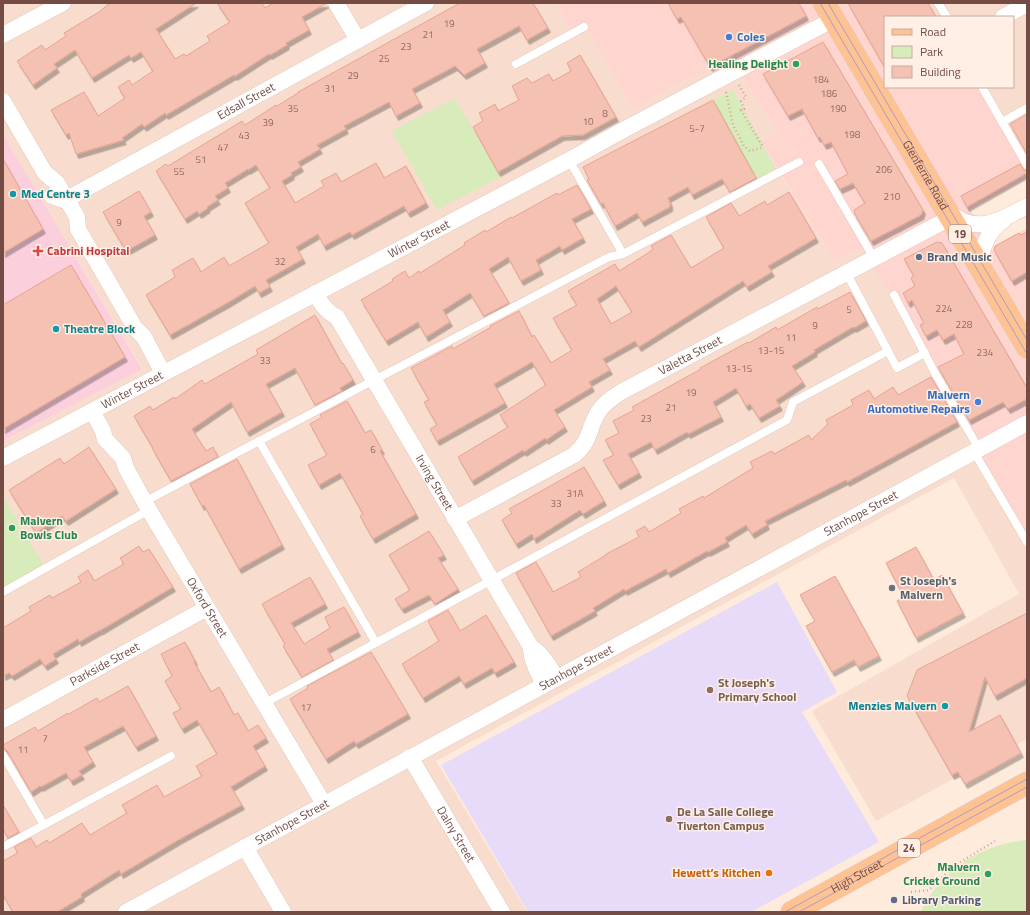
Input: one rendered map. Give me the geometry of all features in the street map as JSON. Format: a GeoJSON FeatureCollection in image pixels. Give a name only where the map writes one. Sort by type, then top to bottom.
{"type":"FeatureCollection","features":[{"type":"Feature","properties":{"kind":"main road","name":"Glenferrie Road"},"geometry":{"type":"LineString","coordinates":[[829,11],[879,84],[947,211],[1027,347]]}},
{"type":"Feature","properties":{"kind":"main road","name":"High Street"},"geometry":{"type":"LineString","coordinates":[[792,912],[1027,784]]}},
{"type":"Feature","properties":{"kind":"street"},"geometry":{"type":"LineString","coordinates":[[3,35],[63,3]]}},
{"type":"Feature","properties":{"kind":"street"},"geometry":{"type":"LineString","coordinates":[[336,3],[358,40]]}},
{"type":"Feature","properties":{"kind":"street","name":"Edsall Street"},"geometry":{"type":"LineString","coordinates":[[59,198],[426,3]]}},
{"type":"Feature","properties":{"kind":"street"},"geometry":{"type":"LineString","coordinates":[[1005,16],[1027,4]]}},
{"type":"Feature","properties":{"kind":"street","name":"Winter Street"},"geometry":{"type":"LineString","coordinates":[[3,458],[640,122],[829,11]]}},
{"type":"Feature","properties":{"kind":"street"},"geometry":{"type":"LineString","coordinates":[[3,101],[45,173],[57,183],[59,198],[77,217],[77,227],[135,328],[144,337],[163,373]]}},
{"type":"Feature","properties":{"kind":"street"},"geometry":{"type":"LineString","coordinates":[[947,211],[960,220],[970,224],[992,223],[1027,206]]}},
{"type":"Feature","properties":{"kind":"street","name":"Valetta Street"},"geometry":{"type":"LineString","coordinates":[[455,519],[574,455],[585,444],[599,410],[609,400],[621,392],[874,258],[947,211]]}},
{"type":"Feature","properties":{"kind":"street"},"geometry":{"type":"LineString","coordinates":[[984,275],[981,261],[984,245],[995,227],[1008,216]]}},
{"type":"Feature","properties":{"kind":"street","name":"Irving Street"},"geometry":{"type":"LineString","coordinates":[[321,290],[323,306],[330,314],[337,317],[531,647],[538,651],[550,667],[550,681]]}},
{"type":"Feature","properties":{"kind":"street","name":"Oxford Street"},"geometry":{"type":"LineString","coordinates":[[92,412],[106,439],[123,458],[126,468],[146,506],[324,804]]}},
{"type":"Feature","properties":{"kind":"street","name":"Stanhope Street"},"geometry":{"type":"LineString","coordinates":[[126,912],[1027,423]]}},
{"type":"Feature","properties":{"kind":"street","name":"Parkside Street"},"geometry":{"type":"LineString","coordinates":[[3,720],[207,608]]}},
{"type":"Feature","properties":{"kind":"street","name":"Dalny Street"},"geometry":{"type":"LineString","coordinates":[[410,757],[502,912]]}},
{"type":"Feature","properties":{"kind":"street"},"geometry":{"type":"LineString","coordinates":[[245,847],[283,912]]}},
{"type":"Feature","properties":{"kind":"lane"},"geometry":{"type":"LineString","coordinates":[[938,3],[946,16]]}},
{"type":"Feature","properties":{"kind":"lane"},"geometry":{"type":"LineString","coordinates":[[516,64],[584,26]]}},
{"type":"Feature","properties":{"kind":"lane"},"geometry":{"type":"LineString","coordinates":[[983,88],[1027,165]]}},
{"type":"Feature","properties":{"kind":"lane"},"geometry":{"type":"LineString","coordinates":[[1002,122],[1027,108]]}},
{"type":"Feature","properties":{"kind":"lane"},"geometry":{"type":"LineString","coordinates":[[569,160],[623,254]]}},
{"type":"Feature","properties":{"kind":"lane"},"geometry":{"type":"LineString","coordinates":[[3,592],[146,506],[259,441],[610,258],[623,254],[799,162]]}},
{"type":"Feature","properties":{"kind":"lane"},"geometry":{"type":"LineString","coordinates":[[819,164],[874,258]]}},
{"type":"Feature","properties":{"kind":"lane"},"geometry":{"type":"LineString","coordinates":[[846,272],[897,368],[925,353]]}},
{"type":"Feature","properties":{"kind":"lane"},"geometry":{"type":"LineString","coordinates":[[894,295],[1027,542]]}},
{"type":"Feature","properties":{"kind":"lane"},"geometry":{"type":"LineString","coordinates":[[265,703],[787,420],[793,402],[888,351]]}},
{"type":"Feature","properties":{"kind":"lane"},"geometry":{"type":"LineString","coordinates":[[259,441],[376,643]]}},
{"type":"Feature","properties":{"kind":"lane"},"geometry":{"type":"LineString","coordinates":[[3,756],[44,825]]}},
{"type":"Feature","properties":{"kind":"lane"},"geometry":{"type":"LineString","coordinates":[[3,847],[171,756]]}},
{"type":"Feature","properties":{"kind":"path"},"geometry":{"type":"LineString","coordinates":[[727,93],[732,121],[744,146],[750,151],[762,148],[741,110],[744,109],[741,101],[746,98],[738,84]]}},
{"type":"Feature","properties":{"kind":"path"},"geometry":{"type":"LineString","coordinates":[[911,892],[929,890],[954,866],[995,841]]}},
{"type":"Feature","properties":{"kind":"shaded area"},"geometry":{"type":"Polygon","coordinates":[[[3,3],[556,3],[574,36],[586,29],[730,56],[777,133],[761,143],[834,260],[862,246],[1027,537],[1027,739],[876,821],[812,711],[1019,594],[954,478],[436,761],[527,912],[3,912],[3,441],[142,368],[3,134],[3,3]]]}},
{"type":"Feature","properties":{"kind":"shaded area"},"geometry":{"type":"Polygon","coordinates":[[[556,3],[928,3],[935,16],[884,16],[884,88],[979,88],[1027,174],[1027,178],[970,209],[993,250],[995,246],[1027,228],[1027,537],[862,247],[834,260],[761,142],[777,133],[730,56],[633,108],[587,29],[574,36],[556,3]]]}},
{"type":"Feature","properties":{"kind":"shaded area"},"geometry":{"type":"Polygon","coordinates":[[[928,3],[1027,3],[1027,113],[1010,122],[999,124],[979,88],[1014,88],[1014,16],[935,16],[928,3]]]}},
{"type":"Feature","properties":{"kind":"shaded area","name":"Cabrini Hospital"},"geometry":{"type":"Polygon","coordinates":[[[3,134],[142,369],[3,441],[3,134]]]}},
{"type":"Feature","properties":{"kind":"shaded area","name":"De La Salle College Tiverton Campus"},"geometry":{"type":"Polygon","coordinates":[[[777,582],[837,692],[802,712],[879,842],[751,912],[528,912],[441,765],[777,582]]]}},
{"type":"Feature","properties":{"kind":"green space"},"geometry":{"type":"Polygon","coordinates":[[[733,90],[776,169],[757,179],[713,100],[733,90]]]}},
{"type":"Feature","properties":{"kind":"green space"},"geometry":{"type":"Polygon","coordinates":[[[455,98],[500,177],[437,210],[392,131],[455,98]]]}},
{"type":"Feature","properties":{"kind":"green space","name":"Malvern Bowls Club"},"geometry":{"type":"Polygon","coordinates":[[[3,496],[44,566],[3,588],[3,496]]]}},
{"type":"Feature","properties":{"kind":"green space","name":"Malvern Cricket Ground"},"geometry":{"type":"Polygon","coordinates":[[[1027,840],[1027,912],[921,912],[929,897],[939,884],[964,862],[979,853],[994,847],[1027,840]]]}},
{"type":"Feature","properties":{"kind":"building"},"geometry":{"type":"Polygon","coordinates":[[[110,3],[196,3],[156,29],[175,59],[184,54],[186,56],[210,41],[207,36],[230,22],[217,3],[262,3],[265,8],[273,3],[327,3],[302,17],[309,30],[286,43],[287,45],[270,55],[269,54],[235,76],[234,75],[166,115],[165,113],[144,127],[142,124],[122,138],[124,140],[76,154],[69,133],[66,135],[51,110],[84,92],[98,116],[125,98],[118,87],[129,80],[132,85],[153,71],[141,52],[131,58],[129,55],[92,78],[75,50],[54,64],[57,68],[33,85],[17,61],[42,45],[45,50],[66,36],[64,33],[99,12],[110,3]]]}},
{"type":"Feature","properties":{"kind":"building"},"geometry":{"type":"Polygon","coordinates":[[[460,3],[533,3],[548,28],[527,40],[519,26],[477,49],[485,63],[464,75],[455,66],[412,89],[420,103],[396,116],[389,102],[344,126],[346,129],[317,145],[320,149],[298,162],[301,167],[282,181],[295,203],[324,186],[321,181],[336,173],[341,182],[376,163],[384,178],[406,166],[426,203],[408,213],[404,206],[352,235],[350,232],[324,246],[318,234],[296,247],[303,259],[266,280],[270,287],[259,293],[255,286],[170,335],[146,295],[175,277],[172,270],[193,258],[201,272],[224,257],[229,266],[269,243],[245,203],[270,188],[256,165],[225,183],[228,188],[215,196],[218,200],[207,207],[208,208],[199,214],[197,211],[185,219],[156,171],[166,164],[168,166],[242,121],[245,125],[298,92],[460,3]]]}},
{"type":"Feature","properties":{"kind":"building","name":"Coles"},"geometry":{"type":"Polygon","coordinates":[[[668,3],[799,3],[806,16],[710,67],[681,17],[677,19],[668,3]]]}},
{"type":"Feature","properties":{"kind":"building"},"geometry":{"type":"Polygon","coordinates":[[[848,3],[928,3],[935,16],[884,16],[884,66],[848,3]]]}},
{"type":"Feature","properties":{"kind":"building"},"geometry":{"type":"Polygon","coordinates":[[[823,42],[923,210],[921,215],[871,241],[855,214],[854,210],[865,203],[853,183],[840,189],[835,181],[848,174],[831,142],[824,145],[820,137],[818,138],[802,109],[788,116],[763,74],[823,42]]]}},
{"type":"Feature","properties":{"kind":"building"},"geometry":{"type":"Polygon","coordinates":[[[580,55],[616,117],[583,135],[562,136],[498,172],[473,127],[483,121],[479,113],[495,104],[498,111],[519,100],[512,86],[527,78],[532,83],[549,74],[553,81],[571,71],[567,63],[580,55]]]}},
{"type":"Feature","properties":{"kind":"building"},"geometry":{"type":"Polygon","coordinates":[[[713,100],[756,178],[730,192],[722,179],[692,195],[688,187],[668,198],[670,207],[642,222],[637,213],[615,226],[603,203],[601,204],[587,180],[589,179],[583,167],[713,100]]]}},
{"type":"Feature","properties":{"kind":"building"},"geometry":{"type":"Polygon","coordinates":[[[1027,114],[1027,154],[1010,124],[1027,114]]]}},
{"type":"Feature","properties":{"kind":"building","name":"Med Centre 3"},"geometry":{"type":"Polygon","coordinates":[[[3,159],[43,229],[3,253],[3,159]]]}},
{"type":"Feature","properties":{"kind":"building"},"geometry":{"type":"Polygon","coordinates":[[[1020,164],[1024,170],[1027,170],[1027,173],[967,207],[961,196],[1020,164]]]}},
{"type":"Feature","properties":{"kind":"building"},"geometry":{"type":"Polygon","coordinates":[[[577,185],[591,209],[572,219],[583,238],[562,250],[560,246],[536,260],[541,270],[521,281],[508,257],[489,269],[509,303],[484,316],[470,293],[443,310],[450,322],[426,337],[418,322],[386,341],[361,300],[393,281],[392,279],[405,271],[409,278],[419,271],[420,273],[465,245],[464,243],[485,230],[486,232],[557,193],[558,195],[577,185]]]}},
{"type":"Feature","properties":{"kind":"building"},"geometry":{"type":"Polygon","coordinates":[[[139,191],[151,212],[144,216],[155,235],[126,251],[103,212],[139,191]]]}},
{"type":"Feature","properties":{"kind":"building"},"geometry":{"type":"Polygon","coordinates":[[[789,192],[816,238],[768,266],[772,272],[747,287],[743,281],[639,347],[635,341],[603,359],[610,370],[589,382],[592,387],[554,410],[565,427],[546,440],[545,438],[524,452],[523,450],[472,481],[458,457],[508,427],[500,415],[546,385],[532,362],[494,384],[505,403],[437,441],[430,429],[437,425],[424,402],[429,400],[411,368],[452,346],[453,349],[491,327],[490,326],[519,311],[532,337],[534,335],[551,363],[572,350],[553,318],[577,305],[568,291],[615,264],[619,271],[648,253],[653,249],[651,246],[671,235],[691,268],[724,248],[706,217],[731,203],[739,216],[765,201],[767,205],[789,192]],[[616,286],[597,299],[611,324],[632,312],[616,286]]]}},
{"type":"Feature","properties":{"kind":"building"},"geometry":{"type":"Polygon","coordinates":[[[1027,232],[1027,272],[1012,281],[994,250],[995,246],[1019,233],[1021,235],[1027,232]]]}},
{"type":"Feature","properties":{"kind":"building"},"geometry":{"type":"Polygon","coordinates":[[[937,242],[942,243],[1027,388],[1027,399],[1008,409],[1003,402],[969,420],[938,367],[964,354],[954,334],[943,340],[937,330],[926,336],[920,325],[924,323],[912,300],[908,303],[903,293],[915,286],[911,278],[914,276],[904,259],[937,242]]]}},
{"type":"Feature","properties":{"kind":"building","name":"Theatre Block"},"geometry":{"type":"Polygon","coordinates":[[[71,265],[125,357],[3,429],[3,305],[71,265]]]}},
{"type":"Feature","properties":{"kind":"building"},"geometry":{"type":"Polygon","coordinates":[[[850,292],[866,321],[814,350],[815,352],[792,366],[803,382],[776,400],[780,406],[759,418],[750,404],[746,406],[736,388],[713,402],[721,417],[688,434],[687,432],[655,450],[651,442],[628,454],[639,473],[618,485],[603,460],[614,455],[605,440],[619,433],[613,421],[634,410],[632,407],[701,369],[700,368],[748,342],[749,343],[776,327],[777,330],[817,307],[818,309],[850,292]]]}},
{"type":"Feature","properties":{"kind":"building"},"geometry":{"type":"Polygon","coordinates":[[[315,315],[342,364],[343,363],[353,380],[340,388],[342,391],[315,405],[295,368],[266,384],[282,412],[247,432],[231,402],[192,429],[206,451],[213,447],[218,457],[171,481],[134,416],[150,406],[153,410],[174,397],[175,399],[202,380],[205,384],[258,354],[256,350],[315,315]]]}},
{"type":"Feature","properties":{"kind":"building"},"geometry":{"type":"Polygon","coordinates":[[[931,377],[957,422],[847,482],[846,480],[765,521],[767,525],[752,534],[746,525],[725,538],[727,542],[708,552],[707,551],[668,573],[666,569],[625,591],[624,589],[593,608],[595,611],[551,636],[516,573],[536,562],[553,592],[581,577],[578,572],[606,554],[639,537],[636,531],[645,526],[649,532],[681,513],[679,509],[703,496],[704,498],[753,468],[750,462],[772,451],[774,454],[809,435],[811,440],[828,424],[826,420],[853,405],[851,400],[869,390],[874,399],[893,387],[898,395],[931,377]]]}},
{"type":"Feature","properties":{"kind":"building"},"geometry":{"type":"Polygon","coordinates":[[[347,401],[365,433],[371,430],[382,450],[380,451],[416,514],[373,539],[360,516],[363,514],[340,473],[319,485],[308,465],[327,455],[310,424],[322,417],[320,415],[347,401]]]}},
{"type":"Feature","properties":{"kind":"building"},"geometry":{"type":"Polygon","coordinates":[[[89,447],[116,489],[66,521],[62,516],[36,533],[9,490],[60,458],[64,464],[89,447]]]}},
{"type":"Feature","properties":{"kind":"building"},"geometry":{"type":"Polygon","coordinates":[[[237,459],[282,545],[239,569],[204,505],[202,506],[190,484],[237,459]]]}},
{"type":"Feature","properties":{"kind":"building"},"geometry":{"type":"Polygon","coordinates":[[[584,467],[604,501],[583,514],[580,510],[534,539],[532,534],[516,544],[502,520],[512,513],[509,509],[584,467]]]}},
{"type":"Feature","properties":{"kind":"building"},"geometry":{"type":"Polygon","coordinates":[[[429,531],[444,555],[438,558],[458,589],[435,604],[429,595],[402,609],[395,599],[410,590],[389,555],[429,531]]]}},
{"type":"Feature","properties":{"kind":"building"},"geometry":{"type":"Polygon","coordinates":[[[139,546],[143,552],[149,549],[173,587],[101,630],[79,642],[78,639],[53,654],[56,659],[45,666],[40,659],[12,676],[9,673],[3,676],[3,628],[31,611],[29,607],[50,595],[52,598],[81,582],[78,577],[88,570],[94,581],[124,564],[120,558],[139,546]]]}},
{"type":"Feature","properties":{"kind":"building"},"geometry":{"type":"Polygon","coordinates":[[[916,547],[934,580],[942,575],[963,613],[916,638],[897,601],[904,597],[886,563],[916,547]]]}},
{"type":"Feature","properties":{"kind":"building"},"geometry":{"type":"Polygon","coordinates":[[[835,576],[879,656],[858,667],[854,660],[832,672],[806,626],[815,621],[800,595],[835,576]]]}},
{"type":"Feature","properties":{"kind":"building"},"geometry":{"type":"Polygon","coordinates":[[[310,577],[325,604],[291,623],[304,644],[330,628],[325,617],[344,607],[358,632],[327,649],[333,660],[302,677],[283,646],[285,644],[262,604],[310,577]]]}},
{"type":"Feature","properties":{"kind":"building"},"geometry":{"type":"Polygon","coordinates":[[[448,610],[460,631],[486,615],[514,662],[495,673],[492,668],[464,684],[459,676],[423,698],[402,664],[439,641],[428,621],[448,610]]]}},
{"type":"Feature","properties":{"kind":"building","name":"Menzies Malvern"},"geometry":{"type":"Polygon","coordinates":[[[1027,613],[1027,678],[995,696],[985,677],[969,732],[1000,715],[1021,753],[965,784],[958,772],[952,775],[907,696],[917,670],[1027,613]]]}},
{"type":"Feature","properties":{"kind":"building"},"geometry":{"type":"Polygon","coordinates":[[[185,642],[195,661],[194,662],[211,692],[219,687],[234,715],[238,713],[248,731],[258,725],[266,738],[253,746],[265,766],[231,787],[242,805],[121,874],[119,870],[81,894],[82,897],[57,912],[13,912],[3,895],[3,861],[18,853],[14,847],[31,838],[36,847],[47,840],[49,843],[82,823],[90,835],[127,813],[122,805],[157,785],[164,797],[202,776],[196,766],[217,754],[197,720],[182,729],[173,713],[181,709],[165,681],[172,676],[161,654],[185,642]]]}},
{"type":"Feature","properties":{"kind":"building"},"geometry":{"type":"Polygon","coordinates":[[[371,652],[408,714],[356,744],[354,741],[326,759],[290,699],[308,688],[307,686],[371,652]]]}},
{"type":"Feature","properties":{"kind":"building"},"geometry":{"type":"Polygon","coordinates":[[[128,686],[156,736],[136,747],[123,726],[84,747],[93,762],[79,771],[82,775],[71,781],[66,773],[31,792],[3,745],[35,727],[38,731],[97,698],[99,702],[128,686]]]}},
{"type":"Feature","properties":{"kind":"building"},"geometry":{"type":"Polygon","coordinates":[[[3,805],[19,832],[8,838],[3,829],[3,805]]]}},
{"type":"Feature","properties":{"kind":"tram line"},"geometry":{"type":"LineString","coordinates":[[820,3],[1027,354]]}},
{"type":"Feature","properties":{"kind":"tram line"},"geometry":{"type":"LineString","coordinates":[[828,3],[1027,340]]}},
{"type":"Feature","properties":{"kind":"tram line"},"geometry":{"type":"LineString","coordinates":[[785,912],[1027,779]]}},
{"type":"Feature","properties":{"kind":"tram line"},"geometry":{"type":"LineString","coordinates":[[799,912],[1027,787]]}},
{"type":"Feature","properties":{"kind":"place","name":"Coles"},"geometry":{"type":"Point","coordinates":[729,37]}},
{"type":"Feature","properties":{"kind":"place","name":"Healing Delight"},"geometry":{"type":"Point","coordinates":[796,64]}},
{"type":"Feature","properties":{"kind":"place","name":"Med Centre 3"},"geometry":{"type":"Point","coordinates":[13,194]}},
{"type":"Feature","properties":{"kind":"place","name":"Cabrini Hospital"},"geometry":{"type":"Point","coordinates":[38,251]}},
{"type":"Feature","properties":{"kind":"place","name":"Brand Music"},"geometry":{"type":"Point","coordinates":[919,257]}},
{"type":"Feature","properties":{"kind":"place","name":"Theatre Block"},"geometry":{"type":"Point","coordinates":[56,329]}},
{"type":"Feature","properties":{"kind":"place","name":"Malvern Automotive Repairs"},"geometry":{"type":"Point","coordinates":[978,402]}},
{"type":"Feature","properties":{"kind":"place","name":"Malvern Bowls Club"},"geometry":{"type":"Point","coordinates":[12,528]}},
{"type":"Feature","properties":{"kind":"place","name":"St Joseph's Malvern"},"geometry":{"type":"Point","coordinates":[892,588]}},
{"type":"Feature","properties":{"kind":"place","name":"St Joseph's Primary School"},"geometry":{"type":"Point","coordinates":[710,690]}},
{"type":"Feature","properties":{"kind":"place","name":"Menzies Malvern"},"geometry":{"type":"Point","coordinates":[945,706]}},
{"type":"Feature","properties":{"kind":"place","name":"De La Salle College Tiverton Campus"},"geometry":{"type":"Point","coordinates":[669,819]}},
{"type":"Feature","properties":{"kind":"place","name":"Hewett’s Kitchen"},"geometry":{"type":"Point","coordinates":[769,873]}},
{"type":"Feature","properties":{"kind":"place","name":"Malvern Cricket Ground"},"geometry":{"type":"Point","coordinates":[988,874]}},
{"type":"Feature","properties":{"kind":"place","name":"Library Parking"},"geometry":{"type":"Point","coordinates":[894,900]}}]}
